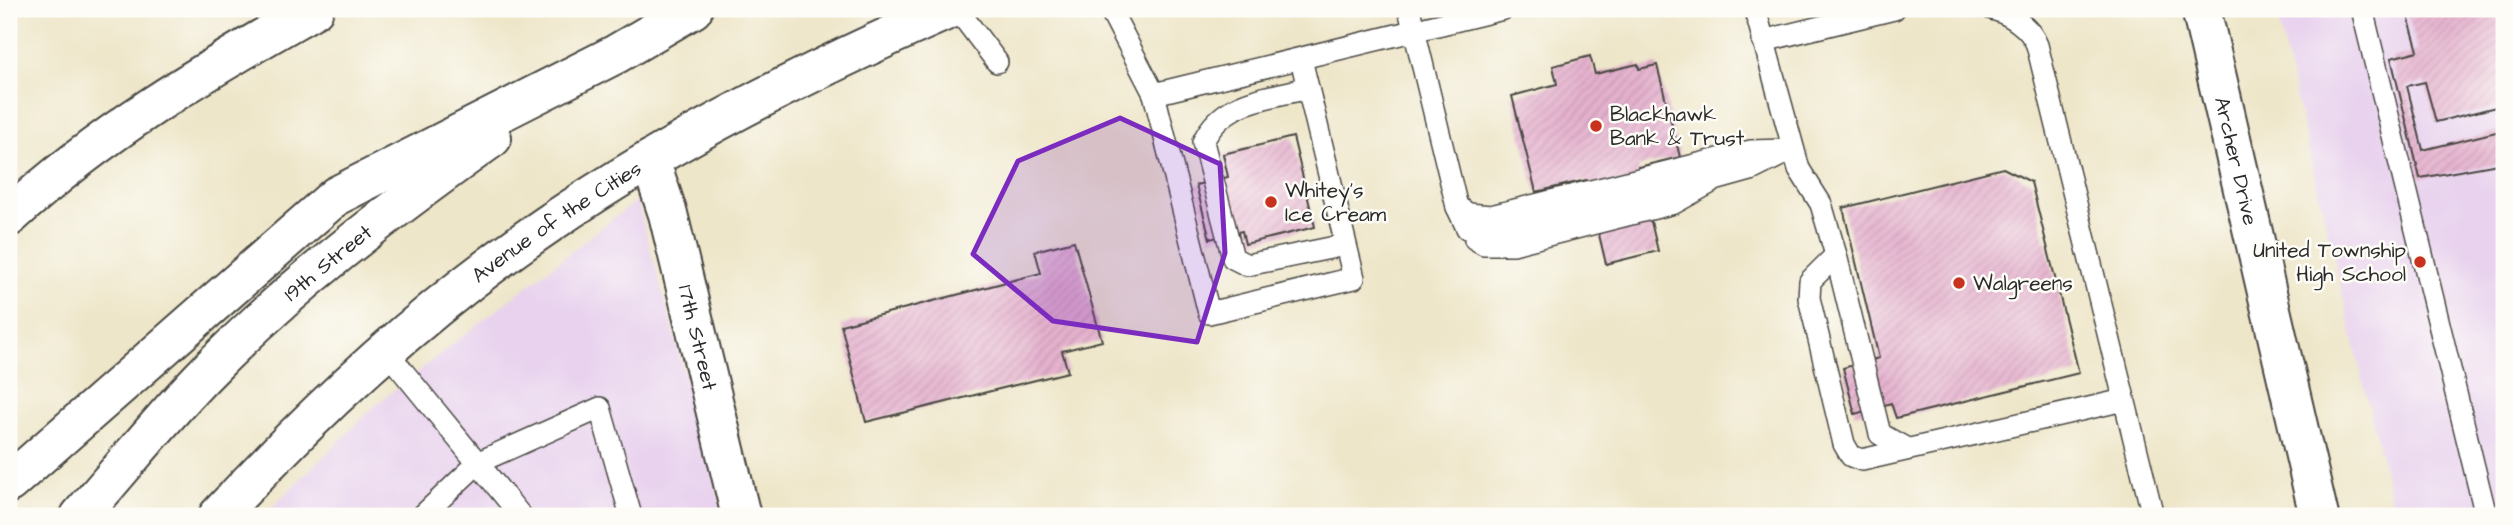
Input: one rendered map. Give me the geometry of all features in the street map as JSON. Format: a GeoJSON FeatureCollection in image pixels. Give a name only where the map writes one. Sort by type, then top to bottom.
{"type":"FeatureCollection","features":[{"type":"Feature","properties":{"kind":"main road"},"geometry":{"type":"LineString","coordinates":[[9,217],[96,143],[222,61],[314,9]]}},
{"type":"Feature","properties":{"kind":"main road"},"geometry":{"type":"LineString","coordinates":[[9,483],[337,196],[615,54],[693,9]]}},
{"type":"Feature","properties":{"kind":"main road","name":"Avenue of the Cities"},"geometry":{"type":"LineString","coordinates":[[218,516],[333,400],[387,352],[428,316],[548,224],[650,160],[744,107],[849,53],[950,9]]}},
{"type":"Feature","properties":{"kind":"main road","name":"Archer Drive"},"geometry":{"type":"LineString","coordinates":[[2201,9],[2319,516]]}},
{"type":"Feature","properties":{"kind":"main road","name":"19th Street"},"geometry":{"type":"LineString","coordinates":[[80,516],[201,379],[307,281],[402,203],[566,85],[615,54]]}},
{"type":"Feature","properties":{"kind":"main road","name":"17th Street"},"geometry":{"type":"LineString","coordinates":[[650,160],[668,214],[741,516]]}},
{"type":"Feature","properties":{"kind":"lane"},"geometry":{"type":"LineString","coordinates":[[957,9],[997,62]]}},
{"type":"Feature","properties":{"kind":"lane"},"geometry":{"type":"LineString","coordinates":[[1110,9],[1154,94],[1209,313],[1354,278],[1301,58]]}},
{"type":"Feature","properties":{"kind":"lane"},"geometry":{"type":"LineString","coordinates":[[1409,9],[1457,207],[1471,234],[1484,244],[1513,244],[1674,203],[1715,180],[1751,170],[1793,149]]}},
{"type":"Feature","properties":{"kind":"lane"},"geometry":{"type":"LineString","coordinates":[[1154,94],[1503,9]]}},
{"type":"Feature","properties":{"kind":"lane"},"geometry":{"type":"LineString","coordinates":[[1755,9],[1799,169],[1821,204],[1880,434],[1905,448]]}},
{"type":"Feature","properties":{"kind":"lane"},"geometry":{"type":"LineString","coordinates":[[1763,41],[1894,9]]}},
{"type":"Feature","properties":{"kind":"lane"},"geometry":{"type":"LineString","coordinates":[[1992,9],[2019,23],[2033,34],[2037,45],[2153,516]]}},
{"type":"Feature","properties":{"kind":"lane"},"geometry":{"type":"LineString","coordinates":[[2361,9],[2486,516]]}},
{"type":"Feature","properties":{"kind":"lane"},"geometry":{"type":"LineString","coordinates":[[1308,88],[1237,105],[1222,115],[1210,128],[1203,142],[1233,258],[1237,262],[1247,265],[1345,245]]}},
{"type":"Feature","properties":{"kind":"lane"},"geometry":{"type":"LineString","coordinates":[[1457,207],[1469,214],[1491,216],[1751,151],[1793,149]]}},
{"type":"Feature","properties":{"kind":"lane"},"geometry":{"type":"LineString","coordinates":[[1471,234],[1492,232],[1664,191],[1678,185],[1702,164]]}},
{"type":"Feature","properties":{"kind":"lane"},"geometry":{"type":"LineString","coordinates":[[1836,255],[1810,281],[1809,298],[1844,444],[1852,456],[1862,460],[2124,400]]}},
{"type":"Feature","properties":{"kind":"lane"},"geometry":{"type":"LineString","coordinates":[[387,352],[521,516]]}},
{"type":"Feature","properties":{"kind":"lane"},"geometry":{"type":"LineString","coordinates":[[422,516],[479,462],[600,408],[631,516]]}},
{"type":"Feature","properties":{"kind":"highlighted area"},"geometry":{"type":"Polygon","coordinates":[[[1120,118],[1220,164],[1225,253],[1197,342],[1053,321],[973,254],[1018,161],[1120,118]]]}},
{"type":"Feature","properties":{"kind":"shaded area","name":"United Township High School"},"geometry":{"type":"Polygon","coordinates":[[[2275,9],[2504,9],[2504,516],[2395,516],[2275,9]]]}},
{"type":"Feature","properties":{"kind":"shaded area"},"geometry":{"type":"Polygon","coordinates":[[[637,200],[724,516],[263,516],[379,402],[637,200]]]}},
{"type":"Feature","properties":{"kind":"building"},"geometry":{"type":"Polygon","coordinates":[[[2406,9],[2504,9],[2504,105],[2436,122],[2425,82],[2407,86],[2423,150],[2504,130],[2504,163],[2420,178],[2391,58],[2418,51],[2406,9]]]}},
{"type":"Feature","properties":{"kind":"building","name":"Blackhawk Bank & Trust"},"geometry":{"type":"Polygon","coordinates":[[[1590,56],[1595,74],[1638,64],[1639,69],[1657,65],[1680,157],[1638,167],[1658,251],[1606,264],[1586,180],[1536,192],[1512,96],[1557,84],[1553,66],[1590,56]]]}},
{"type":"Feature","properties":{"kind":"building","name":"Whitey's Ice Cream"},"geometry":{"type":"Polygon","coordinates":[[[1293,137],[1315,227],[1245,244],[1242,231],[1210,239],[1196,185],[1228,177],[1223,154],[1293,137]]]}},
{"type":"Feature","properties":{"kind":"building","name":"Walgreens"},"geometry":{"type":"Polygon","coordinates":[[[2003,168],[2031,182],[2079,373],[1896,418],[1891,403],[1855,414],[1843,368],[1879,358],[1843,208],[2003,168]]]}},
{"type":"Feature","properties":{"kind":"building"},"geometry":{"type":"Polygon","coordinates":[[[1074,241],[1102,341],[1062,351],[1068,372],[866,422],[841,325],[1041,273],[1035,251],[1074,241]]]}},
{"type":"Feature","properties":{"kind":"place","name":"Blackhawk Bank & Trust"},"geometry":{"type":"Point","coordinates":[1596,126]}},
{"type":"Feature","properties":{"kind":"place","name":"Whitey's Ice Cream"},"geometry":{"type":"Point","coordinates":[1271,202]}},
{"type":"Feature","properties":{"kind":"place","name":"United Township High School"},"geometry":{"type":"Point","coordinates":[2420,262]}},
{"type":"Feature","properties":{"kind":"place","name":"Walgreens"},"geometry":{"type":"Point","coordinates":[1959,283]}}]}
